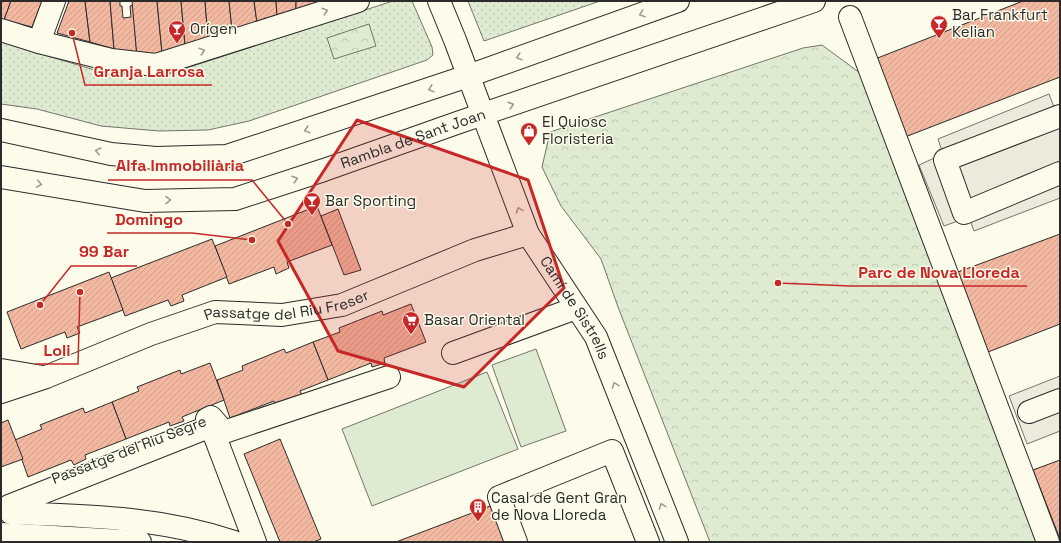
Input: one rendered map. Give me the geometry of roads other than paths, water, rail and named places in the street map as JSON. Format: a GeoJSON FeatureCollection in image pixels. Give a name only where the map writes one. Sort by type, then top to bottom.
{"type":"FeatureCollection","features":[{"type":"Feature","properties":{"kind":"street"},"geometry":{"type":"LineString","coordinates":[[39,42],[54,1]]}},
{"type":"Feature","properties":{"kind":"street"},"geometry":{"type":"LineString","coordinates":[[1,30],[39,42],[111,60],[156,65],[358,1]]}},
{"type":"Feature","properties":{"kind":"street","name":"Camí de Sistrells"},"geometry":{"type":"LineString","coordinates":[[439,1],[528,234],[596,337],[676,542]]}},
{"type":"Feature","properties":{"kind":"street"},"geometry":{"type":"LineString","coordinates":[[1,130],[111,154],[156,158],[227,156],[468,76],[678,1]]}},
{"type":"Feature","properties":{"kind":"street","name":"Rambla de Sant Joan"},"geometry":{"type":"LineString","coordinates":[[1,178],[145,201],[235,199],[330,168],[482,114],[814,1]]}},
{"type":"Feature","properties":{"kind":"street"},"geometry":{"type":"LineString","coordinates":[[850,17],[1048,542]]}},
{"type":"Feature","properties":{"kind":"street"},"geometry":{"type":"LineString","coordinates":[[1060,116],[945,160],[964,213],[1060,173]]}},
{"type":"Feature","properties":{"kind":"street","name":"Passatge del Riu Freser"},"geometry":{"type":"LineString","coordinates":[[1,392],[46,377],[151,334],[215,312],[282,315],[342,304],[475,250],[528,234]]}},
{"type":"Feature","properties":{"kind":"street"},"geometry":{"type":"LineString","coordinates":[[454,353],[576,308]]}},
{"type":"Feature","properties":{"kind":"street"},"geometry":{"type":"LineString","coordinates":[[1,370],[46,377]]}},
{"type":"Feature","properties":{"kind":"street","name":"Passatge del Riu Segre"},"geometry":{"type":"LineString","coordinates":[[1,498],[211,417],[224,432],[389,377]]}},
{"type":"Feature","properties":{"kind":"street"},"geometry":{"type":"LineString","coordinates":[[1029,412],[1060,400]]}},
{"type":"Feature","properties":{"kind":"street"},"geometry":{"type":"LineString","coordinates":[[234,542],[164,524],[122,518],[11,513],[9,506],[211,426],[255,542]]}},
{"type":"Feature","properties":{"kind":"street"},"geometry":{"type":"LineString","coordinates":[[516,542],[499,497],[612,451],[648,542]]}},
{"type":"Feature","properties":{"kind":"street"},"geometry":{"type":"LineString","coordinates":[[1,534],[140,542]]}},
{"type":"Feature","properties":{"kind":"place","name":"Granja Larrosa"},"geometry":{"type":"Point","coordinates":[72,33]}},
{"type":"Feature","properties":{"kind":"place","name":"Bar Frankfurt Kelian"},"geometry":{"type":"Point","coordinates":[939,39]}},
{"type":"Feature","properties":{"kind":"place","name":"Orígen"},"geometry":{"type":"Point","coordinates":[177,44]}},
{"type":"Feature","properties":{"kind":"place","name":"El Quiosc Floristeria"},"geometry":{"type":"Point","coordinates":[529,146]}},
{"type":"Feature","properties":{"kind":"place","name":"Bar Sporting"},"geometry":{"type":"Point","coordinates":[312,216]}},
{"type":"Feature","properties":{"kind":"place","name":"Alfa Immobiliària"},"geometry":{"type":"Point","coordinates":[288,224]}},
{"type":"Feature","properties":{"kind":"place","name":"Domingo"},"geometry":{"type":"Point","coordinates":[252,240]}},
{"type":"Feature","properties":{"kind":"place","name":"Parc de Nova Lloreda"},"geometry":{"type":"Point","coordinates":[778,283]}},
{"type":"Feature","properties":{"kind":"place","name":"Loli"},"geometry":{"type":"Point","coordinates":[80,292]}},
{"type":"Feature","properties":{"kind":"place","name":"99 Bar"},"geometry":{"type":"Point","coordinates":[40,305]}},
{"type":"Feature","properties":{"kind":"place","name":"Basar Oriental"},"geometry":{"type":"Point","coordinates":[411,335]}},
{"type":"Feature","properties":{"kind":"place","name":"Casal de Gent Gran de Nova Lloreda"},"geometry":{"type":"Point","coordinates":[478,522]}}]}
